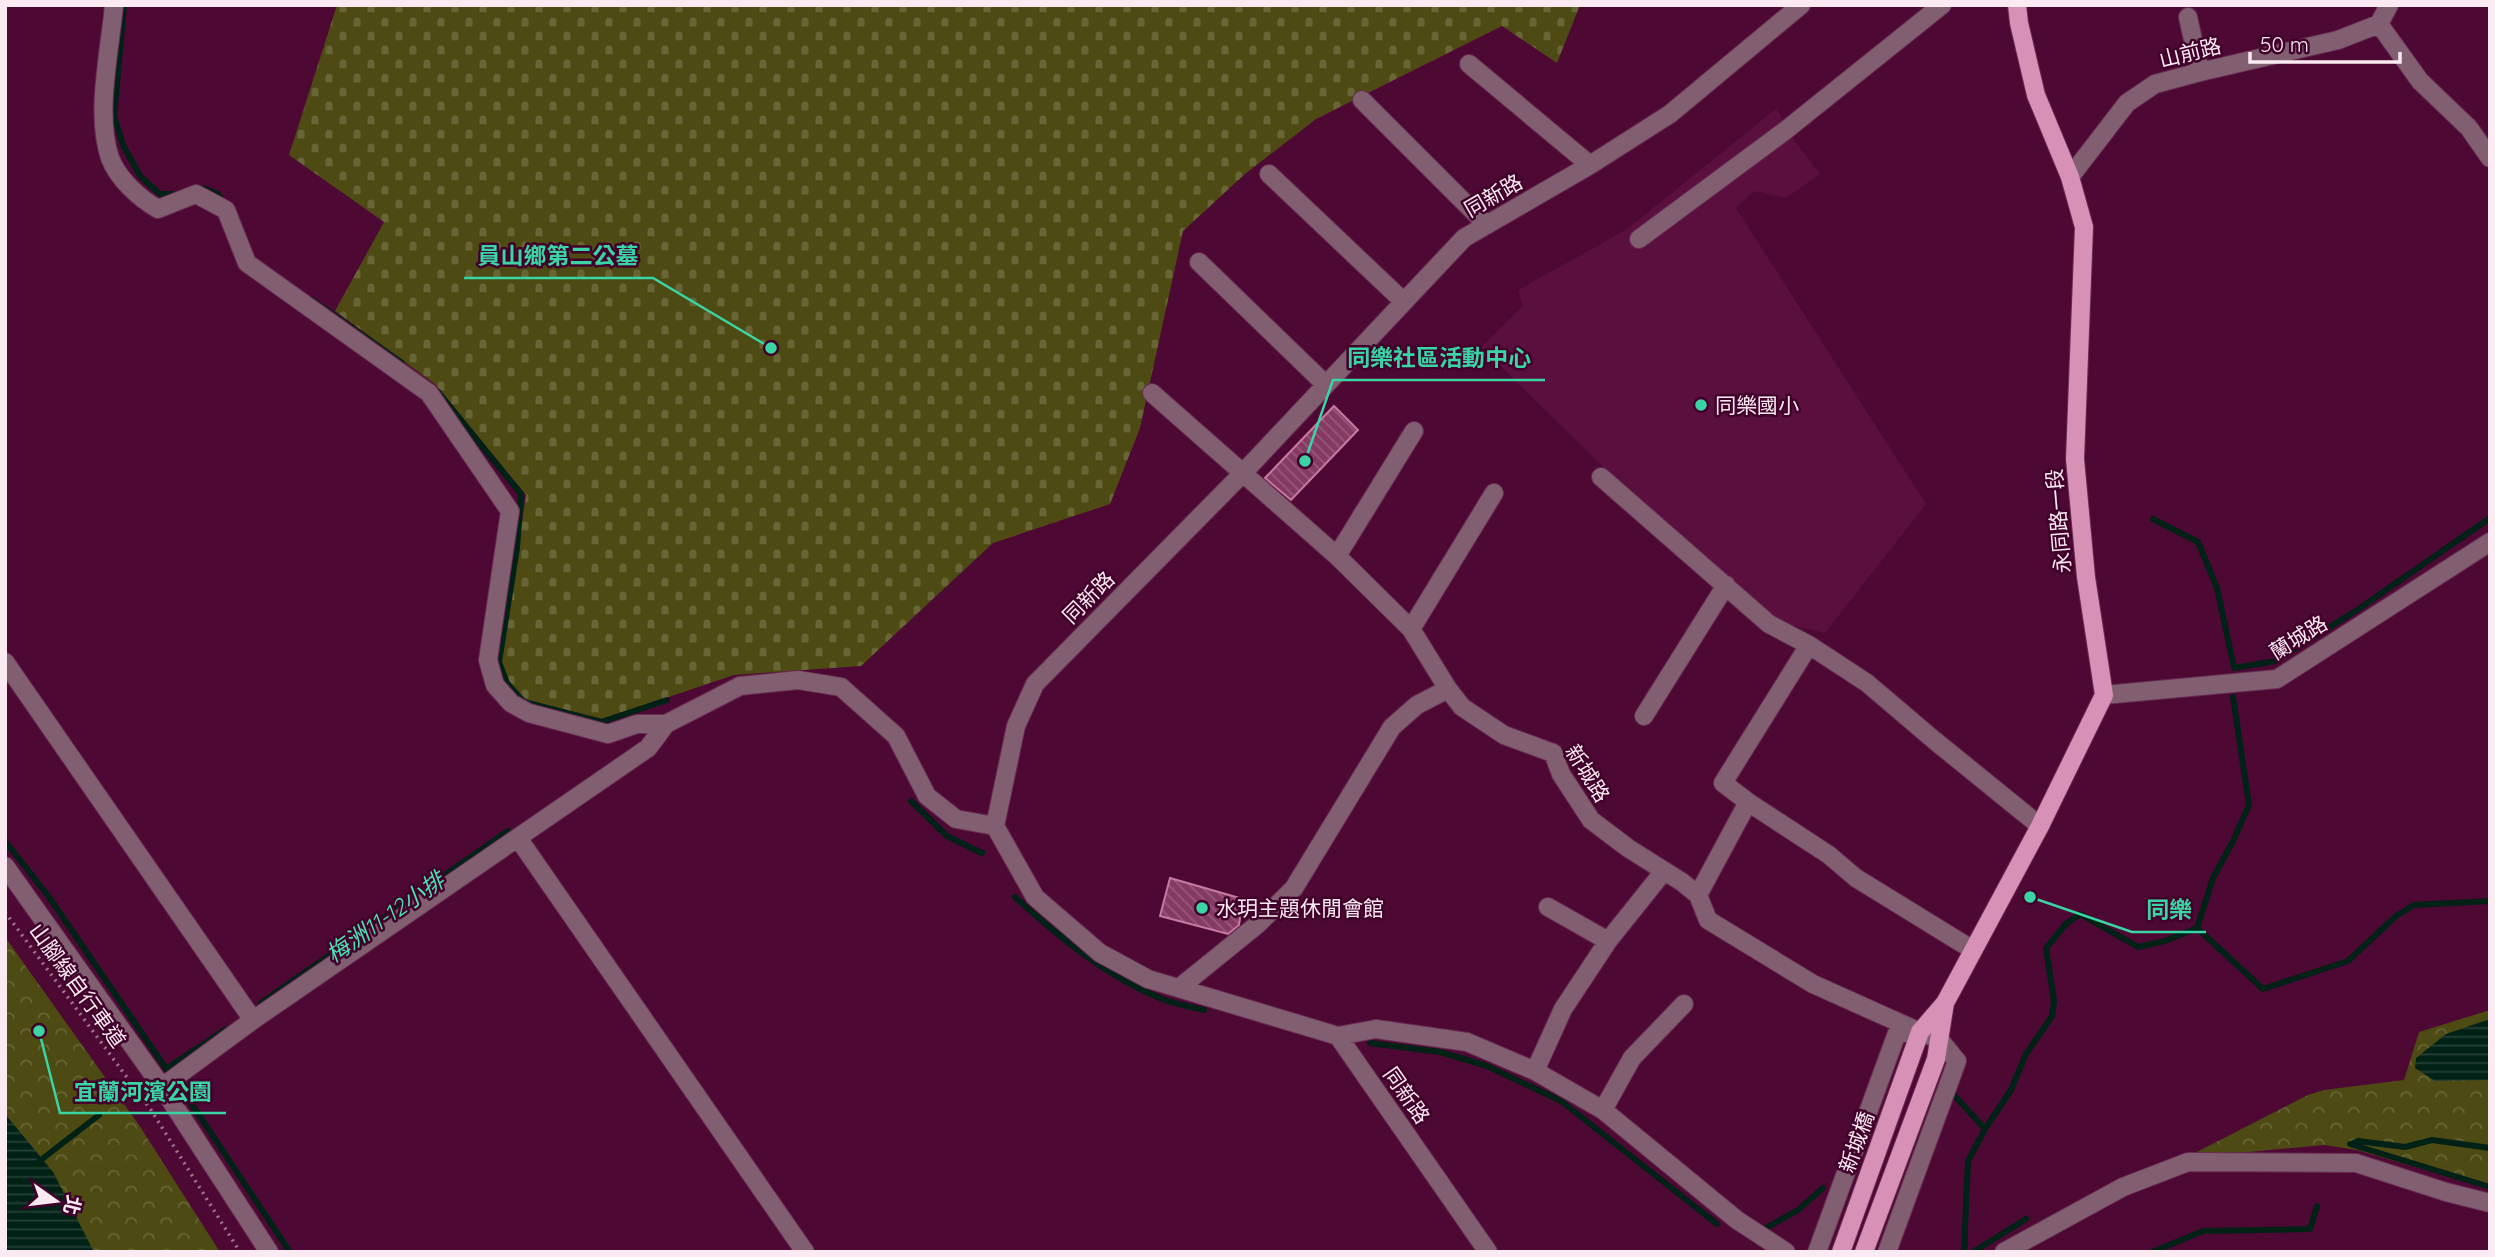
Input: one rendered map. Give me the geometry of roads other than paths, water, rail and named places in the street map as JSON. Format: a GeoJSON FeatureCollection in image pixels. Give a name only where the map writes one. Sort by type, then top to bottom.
{"type":"FeatureCollection","features":[{"type":"Feature","properties":{"kind":"main road","name":"永同路一段"},"geometry":{"type":"LineString","coordinates":[[2017,5],[2018,23],[2036,95],[2070,177],[2084,227],[2075,459],[2086,577],[2104,695]]}},
{"type":"Feature","properties":{"kind":"main road"},"geometry":{"type":"LineString","coordinates":[[1917,1040],[1945,1003],[2040,826],[2104,695]]}},
{"type":"Feature","properties":{"kind":"main road"},"geometry":{"type":"LineString","coordinates":[[1864,1252],[1936,1059],[1945,1003]]}},
{"type":"Feature","properties":{"kind":"main road","name":"新城橋"},"geometry":{"type":"LineString","coordinates":[[1841,1252],[1917,1040]]}},
{"type":"Feature","properties":{"kind":"street"},"geometry":{"type":"LineString","coordinates":[[114,5],[103,115],[111,159],[136,196],[158,209],[197,194],[226,210],[247,263],[429,393],[510,511],[488,660],[495,685],[511,703],[529,713],[608,734],[637,724],[666,724],[740,687],[798,680],[841,687],[896,736],[927,796],[956,819],[995,826],[1035,897],[1100,953],[1147,979],[1338,1036],[1376,1029],[1466,1042],[1535,1071],[1603,1110],[1737,1220],[1786,1252]]}},
{"type":"Feature","properties":{"kind":"street","name":"同新路"},"geometry":{"type":"LineString","coordinates":[[995,826],[1016,726],[1035,684],[1242,474],[1464,238],[1590,165],[1670,114],[1801,5]]}},
{"type":"Feature","properties":{"kind":"street"},"geometry":{"type":"LineString","coordinates":[[1639,239],[1786,130],[1942,5]]}},
{"type":"Feature","properties":{"kind":"street"},"geometry":{"type":"LineString","coordinates":[[2389,5],[2379,24],[2420,81],[2469,128],[2490,158]]}},
{"type":"Feature","properties":{"kind":"street"},"geometry":{"type":"LineString","coordinates":[[2188,17],[2200,72]]}},
{"type":"Feature","properties":{"kind":"street","name":"山前路"},"geometry":{"type":"LineString","coordinates":[[2070,177],[2127,103],[2155,84],[2338,40],[2379,24]]}},
{"type":"Feature","properties":{"kind":"street"},"geometry":{"type":"LineString","coordinates":[[1469,64],[1590,165]]}},
{"type":"Feature","properties":{"kind":"street"},"geometry":{"type":"LineString","coordinates":[[1362,100],[1487,225]]}},
{"type":"Feature","properties":{"kind":"street"},"geometry":{"type":"LineString","coordinates":[[1269,174],[1403,301]]}},
{"type":"Feature","properties":{"kind":"street"},"geometry":{"type":"LineString","coordinates":[[1199,262],[1325,384]]}},
{"type":"Feature","properties":{"kind":"street","name":"新城路"},"geometry":{"type":"LineString","coordinates":[[1152,393],[1337,556],[1411,629],[1462,707],[1504,735],[1553,753],[1561,774],[1591,820],[1698,895],[1708,920],[1813,984],[1917,1040],[1939,1039]]}},
{"type":"Feature","properties":{"kind":"street"},"geometry":{"type":"LineString","coordinates":[[1337,556],[1414,431]]}},
{"type":"Feature","properties":{"kind":"street"},"geometry":{"type":"LineString","coordinates":[[1601,477],[1769,624],[1809,645],[1867,683],[2040,826]]}},
{"type":"Feature","properties":{"kind":"street"},"geometry":{"type":"LineString","coordinates":[[1411,629],[1494,493]]}},
{"type":"Feature","properties":{"kind":"street","name":"蘭城路"},"geometry":{"type":"LineString","coordinates":[[2104,695],[2277,679],[2490,542]]}},
{"type":"Feature","properties":{"kind":"street"},"geometry":{"type":"LineString","coordinates":[[1644,716],[1726,585]]}},
{"type":"Feature","properties":{"kind":"street"},"geometry":{"type":"LineString","coordinates":[[1809,645],[1724,783],[1829,855],[1856,878],[1973,950]]}},
{"type":"Feature","properties":{"kind":"street"},"geometry":{"type":"LineString","coordinates":[[5,662],[253,1020]]}},
{"type":"Feature","properties":{"kind":"street"},"geometry":{"type":"LineString","coordinates":[[1179,988],[1258,924],[1294,888],[1392,727],[1418,705],[1448,689]]}},
{"type":"Feature","properties":{"kind":"street"},"geometry":{"type":"LineString","coordinates":[[162,1087],[253,1020],[648,748],[666,724]]}},
{"type":"Feature","properties":{"kind":"street"},"geometry":{"type":"LineString","coordinates":[[1698,895],[1748,802]]}},
{"type":"Feature","properties":{"kind":"street"},"geometry":{"type":"LineString","coordinates":[[518,838],[805,1252]]}},
{"type":"Feature","properties":{"kind":"street"},"geometry":{"type":"LineString","coordinates":[[5,866],[162,1087],[269,1252]]}},
{"type":"Feature","properties":{"kind":"street"},"geometry":{"type":"LineString","coordinates":[[1535,1071],[1563,1009],[1608,941],[1664,871]]}},
{"type":"Feature","properties":{"kind":"street"},"geometry":{"type":"LineString","coordinates":[[1548,907],[1608,941]]}},
{"type":"Feature","properties":{"kind":"street"},"geometry":{"type":"LineString","coordinates":[[1603,1110],[1632,1058],[1684,1004]]}},
{"type":"Feature","properties":{"kind":"street"},"geometry":{"type":"LineString","coordinates":[[1817,1252],[1897,1033],[1917,1040]]}},
{"type":"Feature","properties":{"kind":"street","name":"同新路"},"geometry":{"type":"LineString","coordinates":[[1338,1036],[1488,1252]]}},
{"type":"Feature","properties":{"kind":"street"},"geometry":{"type":"LineString","coordinates":[[1887,1252],[1957,1061],[1939,1039]]}},
{"type":"Feature","properties":{"kind":"street"},"geometry":{"type":"LineString","coordinates":[[2004,1252],[2123,1187],[2188,1162],[2356,1163],[2490,1203]]}},
{"type":"Feature","properties":{"kind":"waterway"},"geometry":{"type":"LineString","coordinates":[[124,5],[114,116],[123,145],[140,176],[160,194],[175,194]]}},
{"type":"Feature","properties":{"kind":"waterway"},"geometry":{"type":"LineString","coordinates":[[203,188],[218,194],[224,203]]}},
{"type":"Feature","properties":{"kind":"waterway"},"geometry":{"type":"LineString","coordinates":[[311,299],[402,363]]}},
{"type":"Feature","properties":{"kind":"waterway"},"geometry":{"type":"LineString","coordinates":[[438,392],[521,494],[517,548],[499,662],[507,683],[524,702],[601,722],[667,700]]}},
{"type":"Feature","properties":{"kind":"waterway"},"geometry":{"type":"LineString","coordinates":[[2153,519],[2198,542],[2217,588],[2234,668],[2275,661],[2357,610],[2490,518]]}},
{"type":"Feature","properties":{"kind":"waterway"},"geometry":{"type":"LineString","coordinates":[[2197,928],[2213,878],[2249,805],[2233,697]]}},
{"type":"Feature","properties":{"kind":"waterway"},"geometry":{"type":"LineString","coordinates":[[911,801],[947,836],[982,853]]}},
{"type":"Feature","properties":{"kind":"waterway","name":"梅洲11-12小排"},"geometry":{"type":"LineString","coordinates":[[261,1003],[508,831]]}},
{"type":"Feature","properties":{"kind":"waterway"},"geometry":{"type":"LineString","coordinates":[[5,841],[49,897],[167,1070]]}},
{"type":"Feature","properties":{"kind":"waterway"},"geometry":{"type":"LineString","coordinates":[[1015,897],[1067,941],[1122,979],[1162,999],[1204,1010]]}},
{"type":"Feature","properties":{"kind":"waterway"},"geometry":{"type":"LineString","coordinates":[[1954,1095],[1985,1129],[2011,1090],[2026,1054],[2052,1016],[2054,1001],[2046,948],[2066,924],[2080,914],[2138,947],[2165,941],[2197,928],[2263,989],[2348,961],[2396,916],[2414,905],[2490,901]]}},
{"type":"Feature","properties":{"kind":"waterway","name":"梅洲11-12小排"},"geometry":{"type":"LineString","coordinates":[[166,1069],[226,1029]]}},
{"type":"Feature","properties":{"kind":"waterway"},"geometry":{"type":"LineString","coordinates":[[1370,1043],[1440,1052],[1487,1066],[1561,1101],[1717,1224]]}},
{"type":"Feature","properties":{"kind":"waterway"},"geometry":{"type":"LineString","coordinates":[[183,1091],[290,1252]]}},
{"type":"Feature","properties":{"kind":"waterway"},"geometry":{"type":"LineString","coordinates":[[37,1163],[99,1115]]}},
{"type":"Feature","properties":{"kind":"waterway"},"geometry":{"type":"LineString","coordinates":[[1964,1252],[1968,1161],[1985,1129]]}},
{"type":"Feature","properties":{"kind":"waterway"},"geometry":{"type":"LineString","coordinates":[[2351,1144],[2358,1141],[2405,1147],[2432,1140],[2490,1148]]}},
{"type":"Feature","properties":{"kind":"waterway"},"geometry":{"type":"LineString","coordinates":[[2350,1144],[2490,1187]]}},
{"type":"Feature","properties":{"kind":"waterway"},"geometry":{"type":"LineString","coordinates":[[1759,1232],[1798,1210],[1823,1188]]}},
{"type":"Feature","properties":{"kind":"waterway"},"geometry":{"type":"LineString","coordinates":[[2152,1252],[2203,1231],[2310,1229],[2317,1206]]}},
{"type":"Feature","properties":{"kind":"waterway"},"geometry":{"type":"LineString","coordinates":[[1973,1252],[2026,1219]]}},
{"type":"Feature","properties":{"kind":"place","name":"員山鄉第二公墓"},"geometry":{"type":"Point","coordinates":[771,348]}},
{"type":"Feature","properties":{"kind":"place","name":"同樂國小"},"geometry":{"type":"Point","coordinates":[1701,405]}},
{"type":"Feature","properties":{"kind":"place","name":"同樂社區活動中心"},"geometry":{"type":"Point","coordinates":[1305,461]}},
{"type":"Feature","properties":{"kind":"place","name":"同樂"},"geometry":{"type":"Point","coordinates":[2030,897]}},
{"type":"Feature","properties":{"kind":"place","name":"水玥主題休閒會館"},"geometry":{"type":"Point","coordinates":[1202,908]}},
{"type":"Feature","properties":{"kind":"place","name":"宜蘭河濱公園"},"geometry":{"type":"Point","coordinates":[39,1031]}}]}
